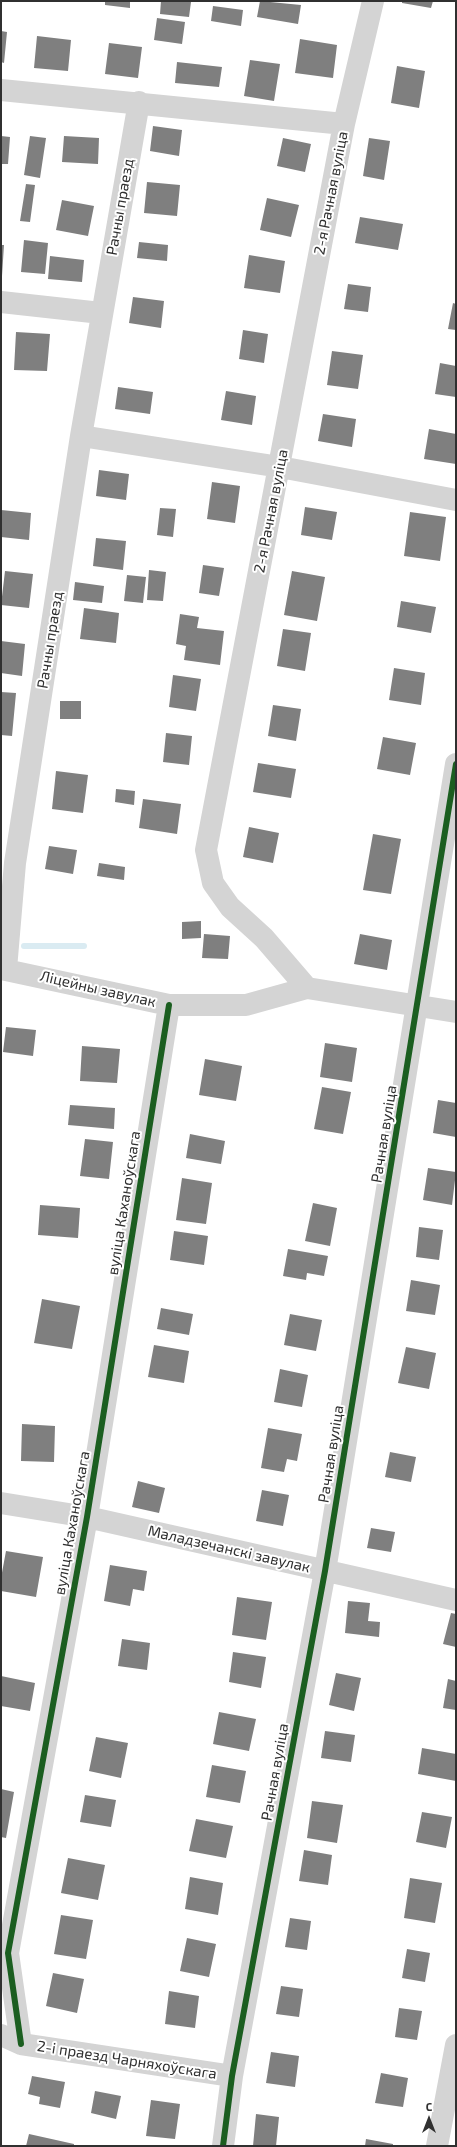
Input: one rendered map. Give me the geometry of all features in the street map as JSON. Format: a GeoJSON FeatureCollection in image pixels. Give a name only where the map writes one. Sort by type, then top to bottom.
{"type":"FeatureCollection","features":[{"type":"Feature","properties":{"kind":"street","name":"2-я Рачная вуліца"},"geometry":{"type":"LineString","coordinates":[[307,988],[264,938],[230,907],[213,884],[206,850],[344,124],[373,1]]}},
{"type":"Feature","properties":{"kind":"street"},"geometry":{"type":"LineString","coordinates":[[1,90],[139,102],[344,124]]}},
{"type":"Feature","properties":{"kind":"street","name":"Рачны праезд"},"geometry":{"type":"LineString","coordinates":[[3,969],[15,863],[81,436],[101,312],[139,102]]}},
{"type":"Feature","properties":{"kind":"street"},"geometry":{"type":"LineString","coordinates":[[1,302],[101,312]]}},
{"type":"Feature","properties":{"kind":"street"},"geometry":{"type":"LineString","coordinates":[[81,436],[280,466],[456,500]]}},
{"type":"Feature","properties":{"kind":"street","name":"Рачная вуліца"},"geometry":{"type":"LineString","coordinates":[[223,2146],[232,2076],[325,1571],[418,1006],[456,764]]}},
{"type":"Feature","properties":{"kind":"street","name":"Ліцейны завулак"},"geometry":{"type":"LineString","coordinates":[[3,969],[169,1005],[246,1004],[307,988],[456,1012]]}},
{"type":"Feature","properties":{"kind":"street","name":"вуліца Каханоўскага"},"geometry":{"type":"LineString","coordinates":[[21,2044],[8,1953],[87,1517],[169,1005]]}},
{"type":"Feature","properties":{"kind":"street","name":"Маладзечанскі завулак"},"geometry":{"type":"LineString","coordinates":[[1,1503],[87,1517],[456,1600]]}},
{"type":"Feature","properties":{"kind":"street","name":"2-і праезд Чарняхоўскага"},"geometry":{"type":"LineString","coordinates":[[1,2035],[21,2044],[232,2076]]}},
{"type":"Feature","properties":{"kind":"street"},"geometry":{"type":"LineString","coordinates":[[437,2146],[456,2045]]}},
{"type":"Feature","properties":{"kind":"building"},"geometry":{"type":"Polygon","coordinates":[[[105,1],[130,1],[130,8],[105,5],[105,1]]]}},
{"type":"Feature","properties":{"kind":"building"},"geometry":{"type":"Polygon","coordinates":[[[161,1],[191,2],[189,17],[160,14],[161,1]]]}},
{"type":"Feature","properties":{"kind":"building"},"geometry":{"type":"Polygon","coordinates":[[[260,1],[301,5],[298,24],[257,17],[260,1]]]}},
{"type":"Feature","properties":{"kind":"building"},"geometry":{"type":"Polygon","coordinates":[[[402,1],[433,1],[431,8],[402,3],[402,1]]]}},
{"type":"Feature","properties":{"kind":"building"},"geometry":{"type":"Polygon","coordinates":[[[213,6],[243,10],[241,26],[211,21],[213,6]]]}},
{"type":"Feature","properties":{"kind":"building"},"geometry":{"type":"Polygon","coordinates":[[[157,18],[185,22],[182,44],[154,40],[157,18]]]}},
{"type":"Feature","properties":{"kind":"building"},"geometry":{"type":"Polygon","coordinates":[[[1,31],[7,32],[4,63],[1,62],[1,31]]]}},
{"type":"Feature","properties":{"kind":"building"},"geometry":{"type":"Polygon","coordinates":[[[37,36],[71,40],[68,71],[34,68],[37,36]]]}},
{"type":"Feature","properties":{"kind":"building"},"geometry":{"type":"Polygon","coordinates":[[[300,39],[337,45],[333,78],[295,73],[300,39]]]}},
{"type":"Feature","properties":{"kind":"building"},"geometry":{"type":"Polygon","coordinates":[[[109,43],[142,47],[138,78],[105,74],[109,43]]]}},
{"type":"Feature","properties":{"kind":"building"},"geometry":{"type":"Polygon","coordinates":[[[250,60],[280,64],[274,101],[244,96],[250,60]]]}},
{"type":"Feature","properties":{"kind":"building"},"geometry":{"type":"Polygon","coordinates":[[[177,62],[222,67],[219,87],[175,83],[177,62]]]}},
{"type":"Feature","properties":{"kind":"building"},"geometry":{"type":"Polygon","coordinates":[[[397,66],[425,71],[419,108],[391,103],[397,66]]]}},
{"type":"Feature","properties":{"kind":"building"},"geometry":{"type":"Polygon","coordinates":[[[153,126],[182,130],[179,156],[150,151],[153,126]]]}},
{"type":"Feature","properties":{"kind":"building"},"geometry":{"type":"Polygon","coordinates":[[[1,136],[10,137],[8,164],[1,164],[1,136]]]}},
{"type":"Feature","properties":{"kind":"building"},"geometry":{"type":"Polygon","coordinates":[[[30,136],[46,138],[40,178],[24,175],[30,136]]]}},
{"type":"Feature","properties":{"kind":"building"},"geometry":{"type":"Polygon","coordinates":[[[64,136],[99,138],[98,164],[62,162],[64,136]]]}},
{"type":"Feature","properties":{"kind":"building"},"geometry":{"type":"Polygon","coordinates":[[[283,138],[311,144],[305,172],[277,166],[283,138]]]}},
{"type":"Feature","properties":{"kind":"building"},"geometry":{"type":"Polygon","coordinates":[[[369,138],[390,141],[384,180],[363,176],[369,138]]]}},
{"type":"Feature","properties":{"kind":"building"},"geometry":{"type":"Polygon","coordinates":[[[147,182],[180,185],[177,216],[144,213],[147,182]]]}},
{"type":"Feature","properties":{"kind":"building"},"geometry":{"type":"Polygon","coordinates":[[[26,184],[35,185],[30,222],[20,221],[26,184]]]}},
{"type":"Feature","properties":{"kind":"building"},"geometry":{"type":"Polygon","coordinates":[[[267,198],[299,205],[291,237],[260,230],[267,198]]]}},
{"type":"Feature","properties":{"kind":"building"},"geometry":{"type":"Polygon","coordinates":[[[62,200],[94,206],[88,236],[56,230],[62,200]]]}},
{"type":"Feature","properties":{"kind":"building"},"geometry":{"type":"Polygon","coordinates":[[[360,217],[403,224],[398,250],[355,243],[360,217]]]}},
{"type":"Feature","properties":{"kind":"building"},"geometry":{"type":"Polygon","coordinates":[[[24,240],[48,243],[45,274],[21,272],[24,240]]]}},
{"type":"Feature","properties":{"kind":"building"},"geometry":{"type":"Polygon","coordinates":[[[139,242],[168,245],[167,261],[137,258],[139,242]]]}},
{"type":"Feature","properties":{"kind":"building"},"geometry":{"type":"Polygon","coordinates":[[[1,245],[4,245],[2,276],[1,276],[1,245]]]}},
{"type":"Feature","properties":{"kind":"building"},"geometry":{"type":"Polygon","coordinates":[[[249,255],[285,261],[280,293],[244,288],[249,255]]]}},
{"type":"Feature","properties":{"kind":"building"},"geometry":{"type":"Polygon","coordinates":[[[50,256],[84,260],[82,282],[48,279],[50,256]]]}},
{"type":"Feature","properties":{"kind":"building"},"geometry":{"type":"Polygon","coordinates":[[[348,284],[371,287],[368,312],[344,309],[348,284]]]}},
{"type":"Feature","properties":{"kind":"building"},"geometry":{"type":"Polygon","coordinates":[[[133,297],[164,301],[161,328],[129,323],[133,297]]]}},
{"type":"Feature","properties":{"kind":"building"},"geometry":{"type":"Polygon","coordinates":[[[453,303],[456,304],[456,330],[448,329],[453,303]]]}},
{"type":"Feature","properties":{"kind":"building"},"geometry":{"type":"Polygon","coordinates":[[[243,330],[268,334],[264,363],[239,359],[243,330]]]}},
{"type":"Feature","properties":{"kind":"building"},"geometry":{"type":"Polygon","coordinates":[[[16,332],[50,334],[47,371],[14,370],[16,332]]]}},
{"type":"Feature","properties":{"kind":"building"},"geometry":{"type":"Polygon","coordinates":[[[332,351],[363,355],[358,389],[327,385],[332,351]]]}},
{"type":"Feature","properties":{"kind":"building"},"geometry":{"type":"Polygon","coordinates":[[[440,363],[456,366],[456,397],[435,394],[440,363]]]}},
{"type":"Feature","properties":{"kind":"building"},"geometry":{"type":"Polygon","coordinates":[[[118,387],[153,392],[150,414],[115,409],[118,387]]]}},
{"type":"Feature","properties":{"kind":"building"},"geometry":{"type":"Polygon","coordinates":[[[226,391],[256,396],[252,425],[221,420],[226,391]]]}},
{"type":"Feature","properties":{"kind":"building"},"geometry":{"type":"Polygon","coordinates":[[[323,414],[356,419],[352,447],[318,441],[323,414]]]}},
{"type":"Feature","properties":{"kind":"building"},"geometry":{"type":"Polygon","coordinates":[[[429,429],[456,434],[456,464],[424,459],[429,429]]]}},
{"type":"Feature","properties":{"kind":"building"},"geometry":{"type":"Polygon","coordinates":[[[99,470],[129,474],[126,500],[96,496],[99,470]]]}},
{"type":"Feature","properties":{"kind":"building"},"geometry":{"type":"Polygon","coordinates":[[[212,482],[240,486],[235,523],[207,519],[212,482]]]}},
{"type":"Feature","properties":{"kind":"building"},"geometry":{"type":"Polygon","coordinates":[[[305,507],[337,512],[332,540],[301,535],[305,507]]]}},
{"type":"Feature","properties":{"kind":"building"},"geometry":{"type":"Polygon","coordinates":[[[160,508],[176,509],[173,537],[157,535],[160,508]]]}},
{"type":"Feature","properties":{"kind":"building"},"geometry":{"type":"Polygon","coordinates":[[[1,510],[31,513],[29,540],[1,537],[1,510]]]}},
{"type":"Feature","properties":{"kind":"building"},"geometry":{"type":"Polygon","coordinates":[[[410,512],[446,517],[440,561],[404,556],[410,512]]]}},
{"type":"Feature","properties":{"kind":"building"},"geometry":{"type":"Polygon","coordinates":[[[96,538],[126,541],[123,570],[93,566],[96,538]]]}},
{"type":"Feature","properties":{"kind":"building"},"geometry":{"type":"Polygon","coordinates":[[[203,565],[224,568],[219,596],[199,593],[203,565]]]}},
{"type":"Feature","properties":{"kind":"building"},"geometry":{"type":"Polygon","coordinates":[[[149,570],[166,572],[163,601],[147,600],[149,570]]]}},
{"type":"Feature","properties":{"kind":"building"},"geometry":{"type":"Polygon","coordinates":[[[5,571],[33,574],[29,608],[1,605],[5,571]]]}},
{"type":"Feature","properties":{"kind":"building"},"geometry":{"type":"Polygon","coordinates":[[[292,571],[325,577],[317,621],[284,615],[292,571]]]}},
{"type":"Feature","properties":{"kind":"building"},"geometry":{"type":"Polygon","coordinates":[[[127,575],[146,577],[143,603],[124,601],[127,575]]]}},
{"type":"Feature","properties":{"kind":"building"},"geometry":{"type":"Polygon","coordinates":[[[75,582],[104,586],[102,603],[73,600],[75,582]]]}},
{"type":"Feature","properties":{"kind":"building"},"geometry":{"type":"Polygon","coordinates":[[[401,601],[436,607],[431,633],[397,627],[401,601]]]}},
{"type":"Feature","properties":{"kind":"building"},"geometry":{"type":"Polygon","coordinates":[[[84,608],[119,613],[116,643],[80,639],[84,608]]]}},
{"type":"Feature","properties":{"kind":"building"},"geometry":{"type":"Polygon","coordinates":[[[180,614],[199,617],[197,628],[224,631],[220,665],[184,660],[186,646],[176,644],[180,614]]]}},
{"type":"Feature","properties":{"kind":"building"},"geometry":{"type":"Polygon","coordinates":[[[283,629],[311,633],[305,671],[277,666],[283,629]]]}},
{"type":"Feature","properties":{"kind":"building"},"geometry":{"type":"Polygon","coordinates":[[[1,641],[25,644],[22,676],[1,673],[1,641]]]}},
{"type":"Feature","properties":{"kind":"building"},"geometry":{"type":"Polygon","coordinates":[[[394,668],[425,673],[421,705],[389,700],[394,668]]]}},
{"type":"Feature","properties":{"kind":"building"},"geometry":{"type":"Polygon","coordinates":[[[173,675],[201,679],[196,711],[169,707],[173,675]]]}},
{"type":"Feature","properties":{"kind":"building"},"geometry":{"type":"Polygon","coordinates":[[[1,692],[16,693],[12,736],[1,735],[1,692]]]}},
{"type":"Feature","properties":{"kind":"building"},"geometry":{"type":"Polygon","coordinates":[[[60,701],[81,701],[81,719],[60,719],[60,701]]]}},
{"type":"Feature","properties":{"kind":"building"},"geometry":{"type":"Polygon","coordinates":[[[273,705],[301,709],[296,741],[268,736],[273,705]]]}},
{"type":"Feature","properties":{"kind":"building"},"geometry":{"type":"Polygon","coordinates":[[[166,733],[192,736],[189,765],[163,762],[166,733]]]}},
{"type":"Feature","properties":{"kind":"building"},"geometry":{"type":"Polygon","coordinates":[[[383,737],[416,743],[410,775],[377,769],[383,737]]]}},
{"type":"Feature","properties":{"kind":"building"},"geometry":{"type":"Polygon","coordinates":[[[258,763],[296,769],[291,798],[253,792],[258,763]]]}},
{"type":"Feature","properties":{"kind":"building"},"geometry":{"type":"Polygon","coordinates":[[[56,771],[88,775],[83,813],[52,809],[56,771]]]}},
{"type":"Feature","properties":{"kind":"building"},"geometry":{"type":"Polygon","coordinates":[[[116,789],[135,791],[134,805],[115,802],[116,789]]]}},
{"type":"Feature","properties":{"kind":"building"},"geometry":{"type":"Polygon","coordinates":[[[143,799],[181,804],[177,834],[139,828],[143,799]]]}},
{"type":"Feature","properties":{"kind":"building"},"geometry":{"type":"Polygon","coordinates":[[[249,827],[279,833],[273,863],[243,857],[249,827]]]}},
{"type":"Feature","properties":{"kind":"building"},"geometry":{"type":"Polygon","coordinates":[[[373,834],[401,839],[391,894],[363,890],[373,834]]]}},
{"type":"Feature","properties":{"kind":"building"},"geometry":{"type":"Polygon","coordinates":[[[49,846],[77,850],[73,874],[45,869],[49,846]]]}},
{"type":"Feature","properties":{"kind":"building"},"geometry":{"type":"Polygon","coordinates":[[[99,863],[125,867],[124,880],[97,876],[99,863]]]}},
{"type":"Feature","properties":{"kind":"building"},"geometry":{"type":"Polygon","coordinates":[[[201,921],[201,938],[182,939],[182,922],[201,921]]]}},
{"type":"Feature","properties":{"kind":"building"},"geometry":{"type":"Polygon","coordinates":[[[204,934],[230,936],[228,959],[202,958],[204,934]]]}},
{"type":"Feature","properties":{"kind":"building"},"geometry":{"type":"Polygon","coordinates":[[[360,934],[392,940],[387,970],[354,964],[360,934]]]}},
{"type":"Feature","properties":{"kind":"building"},"geometry":{"type":"Polygon","coordinates":[[[6,1027],[36,1030],[33,1056],[3,1052],[6,1027]]]}},
{"type":"Feature","properties":{"kind":"building"},"geometry":{"type":"Polygon","coordinates":[[[325,1043],[357,1048],[352,1082],[320,1077],[325,1043]]]}},
{"type":"Feature","properties":{"kind":"building"},"geometry":{"type":"Polygon","coordinates":[[[82,1046],[120,1049],[117,1083],[80,1081],[82,1046]]]}},
{"type":"Feature","properties":{"kind":"building"},"geometry":{"type":"Polygon","coordinates":[[[205,1059],[242,1066],[236,1101],[199,1095],[205,1059]]]}},
{"type":"Feature","properties":{"kind":"building"},"geometry":{"type":"Polygon","coordinates":[[[322,1087],[351,1092],[343,1134],[314,1129],[322,1087]]]}},
{"type":"Feature","properties":{"kind":"building"},"geometry":{"type":"Polygon","coordinates":[[[438,1100],[456,1103],[456,1137],[433,1133],[438,1100]]]}},
{"type":"Feature","properties":{"kind":"building"},"geometry":{"type":"Polygon","coordinates":[[[70,1105],[115,1108],[114,1129],[68,1125],[70,1105]]]}},
{"type":"Feature","properties":{"kind":"building"},"geometry":{"type":"Polygon","coordinates":[[[190,1134],[225,1141],[221,1164],[186,1158],[190,1134]]]}},
{"type":"Feature","properties":{"kind":"building"},"geometry":{"type":"Polygon","coordinates":[[[85,1139],[113,1142],[109,1179],[80,1176],[85,1139]]]}},
{"type":"Feature","properties":{"kind":"building"},"geometry":{"type":"Polygon","coordinates":[[[428,1168],[456,1172],[452,1205],[423,1200],[428,1168]]]}},
{"type":"Feature","properties":{"kind":"building"},"geometry":{"type":"Polygon","coordinates":[[[182,1178],[212,1183],[206,1224],[176,1220],[182,1178]]]}},
{"type":"Feature","properties":{"kind":"building"},"geometry":{"type":"Polygon","coordinates":[[[313,1203],[337,1208],[330,1246],[305,1241],[313,1203]]]}},
{"type":"Feature","properties":{"kind":"building"},"geometry":{"type":"Polygon","coordinates":[[[40,1205],[80,1208],[78,1238],[38,1235],[40,1205]]]}},
{"type":"Feature","properties":{"kind":"building"},"geometry":{"type":"Polygon","coordinates":[[[419,1227],[443,1230],[439,1260],[416,1257],[419,1227]]]}},
{"type":"Feature","properties":{"kind":"building"},"geometry":{"type":"Polygon","coordinates":[[[174,1231],[208,1236],[204,1265],[170,1260],[174,1231]]]}},
{"type":"Feature","properties":{"kind":"building"},"geometry":{"type":"Polygon","coordinates":[[[288,1249],[328,1256],[324,1276],[307,1273],[306,1280],[283,1276],[288,1249]]]}},
{"type":"Feature","properties":{"kind":"building"},"geometry":{"type":"Polygon","coordinates":[[[411,1280],[440,1285],[435,1315],[406,1311],[411,1280]]]}},
{"type":"Feature","properties":{"kind":"building"},"geometry":{"type":"Polygon","coordinates":[[[42,1299],[80,1306],[72,1349],[34,1343],[42,1299]]]}},
{"type":"Feature","properties":{"kind":"building"},"geometry":{"type":"Polygon","coordinates":[[[161,1308],[193,1314],[189,1335],[157,1329],[161,1308]]]}},
{"type":"Feature","properties":{"kind":"building"},"geometry":{"type":"Polygon","coordinates":[[[290,1314],[322,1320],[316,1351],[284,1345],[290,1314]]]}},
{"type":"Feature","properties":{"kind":"building"},"geometry":{"type":"Polygon","coordinates":[[[154,1345],[189,1351],[184,1383],[148,1377],[154,1345]]]}},
{"type":"Feature","properties":{"kind":"building"},"geometry":{"type":"Polygon","coordinates":[[[406,1347],[436,1353],[429,1389],[398,1383],[406,1347]]]}},
{"type":"Feature","properties":{"kind":"building"},"geometry":{"type":"Polygon","coordinates":[[[280,1369],[308,1375],[302,1407],[274,1402],[280,1369]]]}},
{"type":"Feature","properties":{"kind":"building"},"geometry":{"type":"Polygon","coordinates":[[[22,1424],[55,1426],[54,1462],[21,1461],[22,1424]]]}},
{"type":"Feature","properties":{"kind":"building"},"geometry":{"type":"Polygon","coordinates":[[[268,1428],[302,1434],[297,1461],[287,1459],[284,1472],[261,1468],[268,1428]]]}},
{"type":"Feature","properties":{"kind":"building"},"geometry":{"type":"Polygon","coordinates":[[[390,1452],[416,1457],[411,1482],[385,1477],[390,1452]]]}},
{"type":"Feature","properties":{"kind":"building"},"geometry":{"type":"Polygon","coordinates":[[[138,1481],[165,1488],[159,1513],[132,1507],[138,1481]]]}},
{"type":"Feature","properties":{"kind":"building"},"geometry":{"type":"Polygon","coordinates":[[[262,1490],[289,1495],[283,1526],[256,1521],[262,1490]]]}},
{"type":"Feature","properties":{"kind":"building"},"geometry":{"type":"Polygon","coordinates":[[[371,1528],[395,1532],[391,1552],[367,1548],[371,1528]]]}},
{"type":"Feature","properties":{"kind":"building"},"geometry":{"type":"Polygon","coordinates":[[[6,1551],[43,1557],[36,1597],[1,1591],[1,1578],[6,1551]]]}},
{"type":"Feature","properties":{"kind":"building"},"geometry":{"type":"Polygon","coordinates":[[[110,1565],[147,1571],[144,1591],[133,1589],[130,1606],[104,1601],[110,1565]]]}},
{"type":"Feature","properties":{"kind":"building"},"geometry":{"type":"Polygon","coordinates":[[[237,1597],[272,1602],[266,1640],[232,1635],[237,1597]]]}},
{"type":"Feature","properties":{"kind":"building"},"geometry":{"type":"Polygon","coordinates":[[[348,1601],[370,1603],[368,1621],[380,1622],[379,1637],[345,1633],[348,1601]]]}},
{"type":"Feature","properties":{"kind":"building"},"geometry":{"type":"Polygon","coordinates":[[[451,1613],[456,1614],[456,1647],[443,1644],[451,1613]]]}},
{"type":"Feature","properties":{"kind":"building"},"geometry":{"type":"Polygon","coordinates":[[[122,1639],[150,1643],[147,1670],[118,1666],[122,1639]]]}},
{"type":"Feature","properties":{"kind":"building"},"geometry":{"type":"Polygon","coordinates":[[[233,1652],[266,1657],[261,1688],[229,1682],[233,1652]]]}},
{"type":"Feature","properties":{"kind":"building"},"geometry":{"type":"Polygon","coordinates":[[[336,1673],[361,1678],[354,1711],[329,1705],[336,1673]]]}},
{"type":"Feature","properties":{"kind":"building"},"geometry":{"type":"Polygon","coordinates":[[[1,1676],[35,1683],[30,1711],[1,1706],[1,1676]]]}},
{"type":"Feature","properties":{"kind":"building"},"geometry":{"type":"Polygon","coordinates":[[[448,1679],[456,1681],[456,1710],[443,1708],[448,1679]]]}},
{"type":"Feature","properties":{"kind":"building"},"geometry":{"type":"Polygon","coordinates":[[[219,1712],[256,1719],[249,1751],[213,1744],[219,1712]]]}},
{"type":"Feature","properties":{"kind":"building"},"geometry":{"type":"Polygon","coordinates":[[[325,1731],[355,1735],[351,1762],[321,1758],[325,1731]]]}},
{"type":"Feature","properties":{"kind":"building"},"geometry":{"type":"Polygon","coordinates":[[[96,1737],[128,1743],[121,1778],[89,1771],[96,1737]]]}},
{"type":"Feature","properties":{"kind":"building"},"geometry":{"type":"Polygon","coordinates":[[[422,1748],[456,1754],[456,1781],[418,1774],[422,1748]]]}},
{"type":"Feature","properties":{"kind":"building"},"geometry":{"type":"Polygon","coordinates":[[[212,1765],[246,1771],[240,1803],[206,1797],[212,1765]]]}},
{"type":"Feature","properties":{"kind":"building"},"geometry":{"type":"Polygon","coordinates":[[[1,1789],[14,1792],[6,1838],[1,1837],[1,1789]]]}},
{"type":"Feature","properties":{"kind":"building"},"geometry":{"type":"Polygon","coordinates":[[[85,1795],[116,1800],[111,1827],[80,1822],[85,1795]]]}},
{"type":"Feature","properties":{"kind":"building"},"geometry":{"type":"Polygon","coordinates":[[[312,1801],[343,1805],[337,1843],[307,1838],[312,1801]]]}},
{"type":"Feature","properties":{"kind":"building"},"geometry":{"type":"Polygon","coordinates":[[[422,1812],[452,1817],[446,1848],[416,1842],[422,1812]]]}},
{"type":"Feature","properties":{"kind":"building"},"geometry":{"type":"Polygon","coordinates":[[[196,1819],[233,1826],[226,1858],[189,1851],[196,1819]]]}},
{"type":"Feature","properties":{"kind":"building"},"geometry":{"type":"Polygon","coordinates":[[[304,1850],[332,1855],[328,1885],[299,1881],[304,1850]]]}},
{"type":"Feature","properties":{"kind":"building"},"geometry":{"type":"Polygon","coordinates":[[[68,1858],[105,1865],[98,1900],[61,1893],[68,1858]]]}},
{"type":"Feature","properties":{"kind":"building"},"geometry":{"type":"Polygon","coordinates":[[[190,1877],[223,1883],[218,1915],[185,1909],[190,1877]]]}},
{"type":"Feature","properties":{"kind":"building"},"geometry":{"type":"Polygon","coordinates":[[[410,1878],[442,1883],[435,1923],[404,1918],[410,1878]]]}},
{"type":"Feature","properties":{"kind":"building"},"geometry":{"type":"Polygon","coordinates":[[[61,1915],[93,1920],[86,1959],[54,1954],[61,1915]]]}},
{"type":"Feature","properties":{"kind":"building"},"geometry":{"type":"Polygon","coordinates":[[[290,1918],[311,1921],[307,1950],[285,1947],[290,1918]]]}},
{"type":"Feature","properties":{"kind":"building"},"geometry":{"type":"Polygon","coordinates":[[[187,1938],[216,1944],[209,1977],[180,1971],[187,1938]]]}},
{"type":"Feature","properties":{"kind":"building"},"geometry":{"type":"Polygon","coordinates":[[[407,1949],[430,1953],[425,1982],[402,1978],[407,1949]]]}},
{"type":"Feature","properties":{"kind":"building"},"geometry":{"type":"Polygon","coordinates":[[[53,1973],[84,1979],[77,2013],[46,2006],[53,1973]]]}},
{"type":"Feature","properties":{"kind":"building"},"geometry":{"type":"Polygon","coordinates":[[[281,1986],[303,1989],[299,2017],[276,2014],[281,1986]]]}},
{"type":"Feature","properties":{"kind":"building"},"geometry":{"type":"Polygon","coordinates":[[[169,1991],[199,1996],[195,2028],[165,2024],[169,1991]]]}},
{"type":"Feature","properties":{"kind":"building"},"geometry":{"type":"Polygon","coordinates":[[[399,2008],[422,2011],[417,2040],[395,2037],[399,2008]]]}},
{"type":"Feature","properties":{"kind":"building"},"geometry":{"type":"Polygon","coordinates":[[[271,2052],[299,2056],[295,2087],[266,2083],[271,2052]]]}},
{"type":"Feature","properties":{"kind":"building"},"geometry":{"type":"Polygon","coordinates":[[[381,2073],[408,2078],[403,2107],[375,2103],[381,2073]]]}},
{"type":"Feature","properties":{"kind":"building"},"geometry":{"type":"Polygon","coordinates":[[[32,2076],[65,2082],[60,2108],[39,2104],[40,2097],[28,2094],[32,2076]]]}},
{"type":"Feature","properties":{"kind":"building"},"geometry":{"type":"Polygon","coordinates":[[[95,2091],[121,2096],[116,2119],[91,2113],[95,2091]]]}},
{"type":"Feature","properties":{"kind":"building"},"geometry":{"type":"Polygon","coordinates":[[[151,2100],[180,2104],[175,2139],[146,2136],[151,2100]]]}},
{"type":"Feature","properties":{"kind":"building"},"geometry":{"type":"Polygon","coordinates":[[[256,2114],[279,2117],[276,2146],[253,2146],[256,2114]]]}},
{"type":"Feature","properties":{"kind":"building"},"geometry":{"type":"Polygon","coordinates":[[[29,2134],[74,2144],[74,2146],[26,2146],[29,2134]]]}},
{"type":"Feature","properties":{"kind":"building"},"geometry":{"type":"Polygon","coordinates":[[[366,2139],[393,2144],[393,2146],[365,2146],[366,2139]]]}},
{"type":"Feature","properties":{"kind":"waterway"},"geometry":{"type":"LineString","coordinates":[[24,946],[84,946]]}},
{"type":"Feature","properties":{"kind":"cycle path"},"geometry":{"type":"LineString","coordinates":[[223,2146],[232,2076],[325,1571],[456,764]]}},
{"type":"Feature","properties":{"kind":"cycle path"},"geometry":{"type":"LineString","coordinates":[[21,2044],[8,1953],[87,1517],[169,1005]]}}]}
